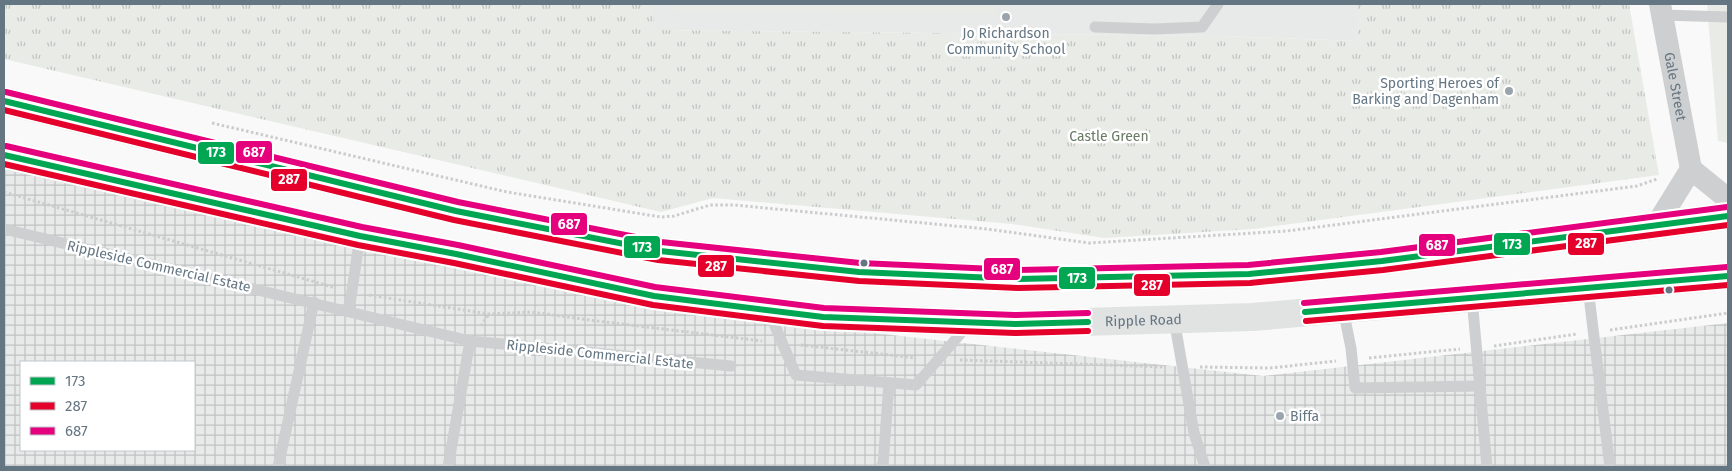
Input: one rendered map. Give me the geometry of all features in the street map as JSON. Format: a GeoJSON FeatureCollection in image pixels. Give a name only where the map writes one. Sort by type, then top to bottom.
{"type":"FeatureCollection","features":[{"type":"Feature","properties":{"kind":"highway"},"geometry":{"type":"LineString","coordinates":[[4,101],[456,211],[660,251],[859,272],[1018,279],[1249,274],[1382,261],[1728,216]]}},
{"type":"Feature","properties":{"kind":"highway","name":"Ripple Road"},"geometry":{"type":"LineString","coordinates":[[4,155],[360,236],[456,254],[654,296],[822,317],[1015,324],[1253,317],[1728,276]]}},
{"type":"Feature","properties":{"kind":"street","name":"Gale Street"},"geometry":{"type":"LineString","coordinates":[[1661,9],[1691,168]]}},
{"type":"Feature","properties":{"kind":"street"},"geometry":{"type":"LineString","coordinates":[[1657,224],[1691,168],[1723,195],[1728,197]]}},
{"type":"Feature","properties":{"kind":"lane"},"geometry":{"type":"LineString","coordinates":[[1095,27],[1202,27],[1218,4]]}},
{"type":"Feature","properties":{"kind":"lane"},"geometry":{"type":"LineString","coordinates":[[1661,9],[1728,18]]}},
{"type":"Feature","properties":{"kind":"lane","name":"Rippleside Commercial Estate"},"geometry":{"type":"LineString","coordinates":[[4,229],[470,341],[731,366]]}},
{"type":"Feature","properties":{"kind":"lane"},"geometry":{"type":"LineString","coordinates":[[349,311],[360,236]]}},
{"type":"Feature","properties":{"kind":"lane"},"geometry":{"type":"LineString","coordinates":[[1588,288],[1610,467]]}},
{"type":"Feature","properties":{"kind":"lane"},"geometry":{"type":"LineString","coordinates":[[1472,298],[1487,467]]}},
{"type":"Feature","properties":{"kind":"lane"},"geometry":{"type":"LineString","coordinates":[[278,467],[314,302]]}},
{"type":"Feature","properties":{"kind":"lane"},"geometry":{"type":"LineString","coordinates":[[1344,309],[1355,388],[1480,386]]}},
{"type":"Feature","properties":{"kind":"lane"},"geometry":{"type":"LineString","coordinates":[[768,310],[796,375],[916,385],[971,322]]}},
{"type":"Feature","properties":{"kind":"lane"},"geometry":{"type":"LineString","coordinates":[[1174,319],[1194,433],[1205,467]]}},
{"type":"Feature","properties":{"kind":"lane"},"geometry":{"type":"LineString","coordinates":[[448,467],[470,341]]}},
{"type":"Feature","properties":{"kind":"lane"},"geometry":{"type":"LineString","coordinates":[[881,467],[883,465],[889,382]]}},
{"type":"Feature","properties":{"kind":"path"},"geometry":{"type":"LineString","coordinates":[[210,123],[507,192],[661,217],[674,216],[710,205],[734,205],[987,229],[1089,243],[1287,231],[1637,186],[1664,176]]}},
{"type":"Feature","properties":{"kind":"path"},"geometry":{"type":"LineString","coordinates":[[4,192],[352,293],[489,314]]}},
{"type":"Feature","properties":{"kind":"shaded area","name":"Jo Richardson Community School"},"geometry":{"type":"Polygon","coordinates":[[[653,4],[1358,4],[1358,41],[1221,36],[653,30],[653,4]]]}},
{"type":"Feature","properties":{"kind":"shaded area"},"geometry":{"type":"Polygon","coordinates":[[[4,167],[783,323],[1263,376],[1728,323],[1728,467],[4,467],[4,167]]]}},
{"type":"Feature","properties":{"kind":"green space","name":"Castle Green"},"geometry":{"type":"Polygon","coordinates":[[[4,4],[653,4],[654,30],[1221,36],[1357,41],[1358,4],[1629,4],[1659,175],[1254,229],[1104,238],[1012,224],[713,198],[661,212],[4,59],[4,4]]]}},
{"type":"Feature","properties":{"kind":"green space"},"geometry":{"type":"Polygon","coordinates":[[[674,4],[995,4],[995,14],[674,11],[674,4]]]}},
{"type":"Feature","properties":{"kind":"green space"},"geometry":{"type":"Polygon","coordinates":[[[1707,4],[1728,4],[1728,143],[1718,141],[1707,4]]]}},
{"type":"Feature","properties":{"kind":"transit line","name":"687"},"geometry":{"type":"LineString","coordinates":[[6,92],[458,202],[661,242],[860,263],[1018,270],[1248,265],[1381,252],[1727,207]]}},
{"type":"Feature","properties":{"kind":"transit line","name":"173"},"geometry":{"type":"LineString","coordinates":[[4,101],[456,211],[660,251],[859,272],[1018,279],[1249,274],[1382,261],[1728,216]]}},
{"type":"Feature","properties":{"kind":"transit line","name":"287"},"geometry":{"type":"LineString","coordinates":[[4,110],[454,220],[658,260],[859,281],[1018,288],[1250,283],[1383,270],[1728,225]]}},
{"type":"Feature","properties":{"kind":"transit line","name":"687"},"geometry":{"type":"LineString","coordinates":[[6,146],[362,227],[458,245],[655,287],[824,308],[1015,315],[1088,313]]}},
{"type":"Feature","properties":{"kind":"transit line","name":"173"},"geometry":{"type":"LineString","coordinates":[[4,155],[360,236],[456,254],[654,296],[823,317],[1015,324],[1088,322]]}},
{"type":"Feature","properties":{"kind":"transit line","name":"287"},"geometry":{"type":"LineString","coordinates":[[4,164],[358,245],[653,305],[823,326],[1015,333],[1088,331]]}},
{"type":"Feature","properties":{"kind":"transit line","name":"687"},"geometry":{"type":"LineString","coordinates":[[1304,303],[1727,267]]}},
{"type":"Feature","properties":{"kind":"transit line","name":"173"},"geometry":{"type":"LineString","coordinates":[[1305,312],[1728,276]]}},
{"type":"Feature","properties":{"kind":"transit line","name":"287"},"geometry":{"type":"LineString","coordinates":[[1306,321],[1728,285]]}},
{"type":"Feature","properties":{"kind":"place","name":"Jo Richardson Community School"},"geometry":{"type":"Point","coordinates":[1006,17]}},
{"type":"Feature","properties":{"kind":"place","name":"Sporting Heroes of Barking and Dagenham"},"geometry":{"type":"Point","coordinates":[1509,91]}},
{"type":"Feature","properties":{"kind":"place","name":"Biffa"},"geometry":{"type":"Point","coordinates":[1280,416]}}]}
